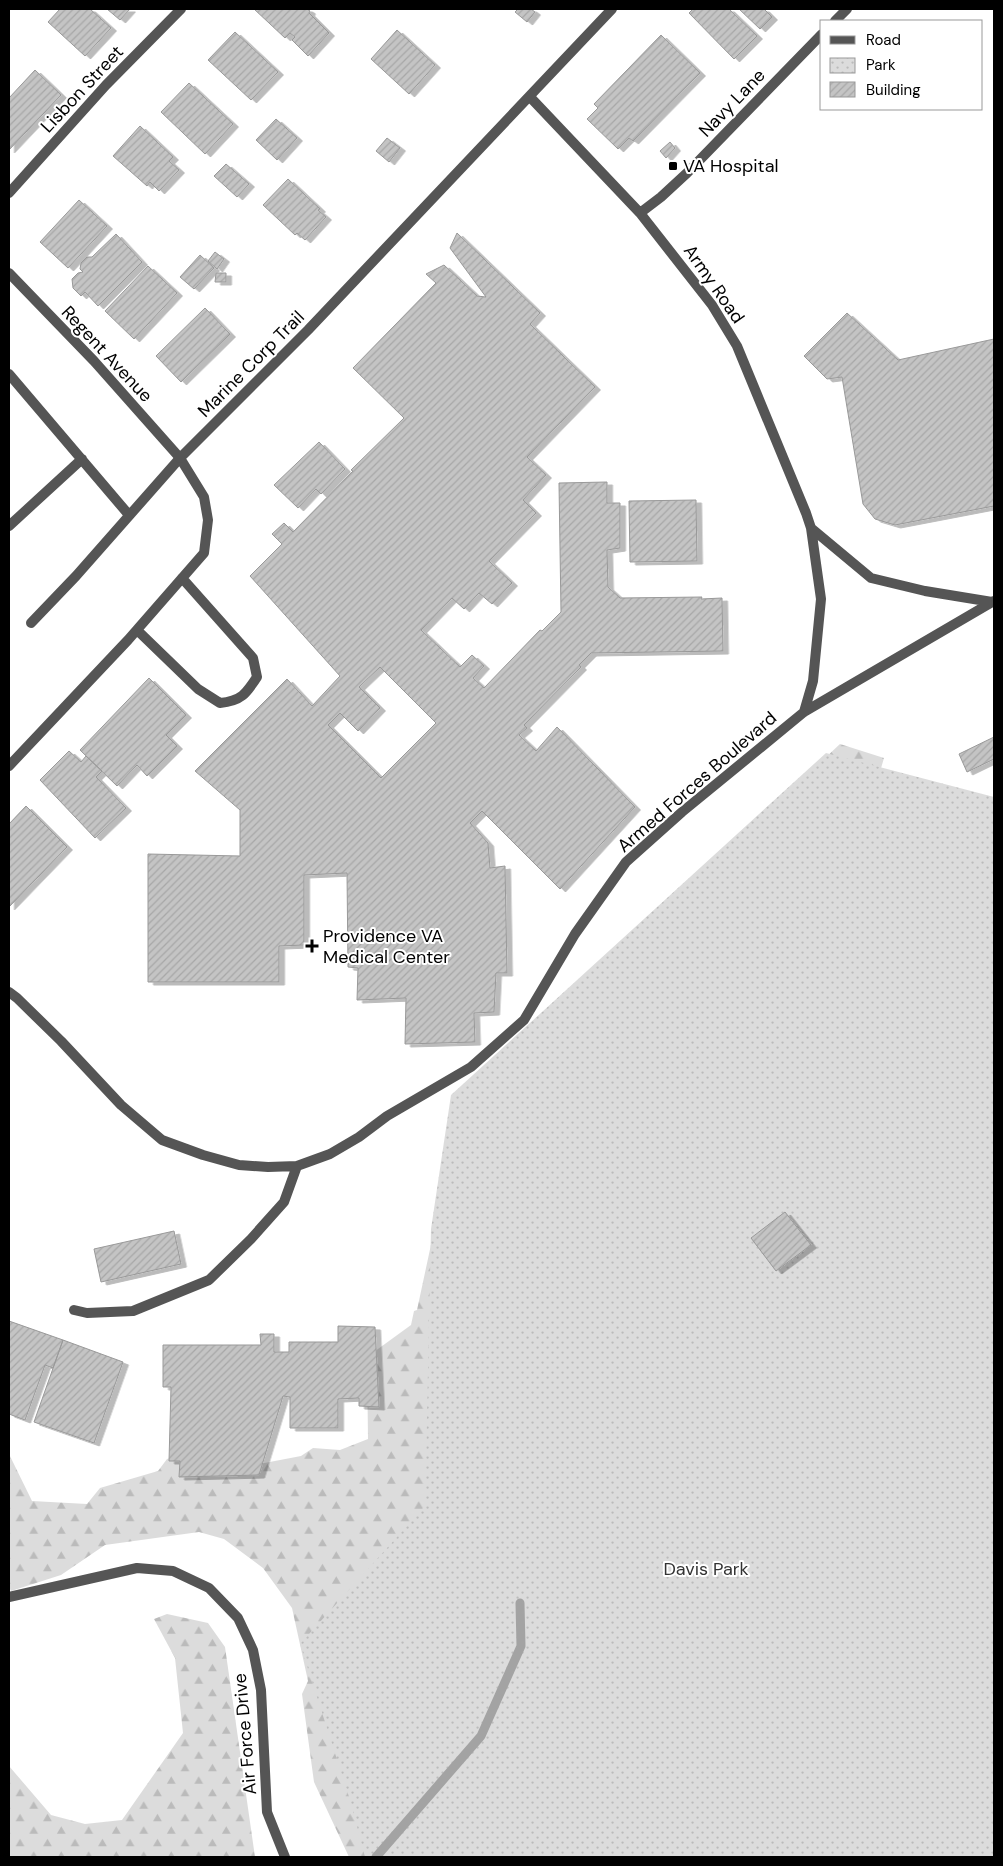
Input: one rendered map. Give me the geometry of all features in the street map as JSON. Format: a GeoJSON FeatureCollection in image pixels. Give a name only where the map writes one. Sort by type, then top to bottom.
{"type":"FeatureCollection","features":[{"type":"Feature","properties":{"kind":"street","name":"Lisbon Street"},"geometry":{"type":"LineString","coordinates":[[9,193],[106,86],[181,9]]}},
{"type":"Feature","properties":{"kind":"street","name":"Marine Corp Trail"},"geometry":{"type":"LineString","coordinates":[[31,622],[76,576],[180,458],[308,330],[612,9]]}},
{"type":"Feature","properties":{"kind":"street"},"geometry":{"type":"LineString","coordinates":[[836,20],[847,9]]}},
{"type":"Feature","properties":{"kind":"street","name":"Navy Lane"},"geometry":{"type":"LineString","coordinates":[[640,213],[687,173],[820,36]]}},
{"type":"Feature","properties":{"kind":"street","name":"Army Road"},"geometry":{"type":"LineString","coordinates":[[530,97],[640,213],[687,270],[712,305],[737,346],[811,528],[821,599],[813,680],[804,712]]}},
{"type":"Feature","properties":{"kind":"street","name":"Regent Avenue"},"geometry":{"type":"LineString","coordinates":[[9,273],[94,362],[180,458]]}},
{"type":"Feature","properties":{"kind":"street"},"geometry":{"type":"LineString","coordinates":[[9,374],[129,515]]}},
{"type":"Feature","properties":{"kind":"street"},"geometry":{"type":"LineString","coordinates":[[9,766],[138,630],[204,553],[208,520],[204,496],[180,458]]}},
{"type":"Feature","properties":{"kind":"street"},"geometry":{"type":"LineString","coordinates":[[9,526],[82,459]]}},
{"type":"Feature","properties":{"kind":"street"},"geometry":{"type":"LineString","coordinates":[[811,528],[872,578],[925,591],[993,601]]}},
{"type":"Feature","properties":{"kind":"street"},"geometry":{"type":"LineString","coordinates":[[138,630],[198,689],[220,704],[234,702],[247,693],[257,677],[253,658],[182,578]]}},
{"type":"Feature","properties":{"kind":"street","name":"Armed Forces Boulevard"},"geometry":{"type":"LineString","coordinates":[[9,992],[61,1041],[121,1105],[162,1140],[203,1156],[239,1165],[268,1168],[297,1166],[330,1154],[359,1137],[387,1116],[470,1067],[524,1020],[575,934],[626,862],[682,812],[804,712],[993,601]]}},
{"type":"Feature","properties":{"kind":"street"},"geometry":{"type":"LineString","coordinates":[[74,1310],[87,1314],[134,1312],[209,1280],[252,1239],[284,1202],[297,1166]]}},
{"type":"Feature","properties":{"kind":"street","name":"Air Force Drive"},"geometry":{"type":"LineString","coordinates":[[9,1597],[137,1568],[173,1571],[209,1588],[238,1618],[253,1650],[260,1690],[267,1812],[285,1857]]}},
{"type":"Feature","properties":{"kind":"green space","name":"Davis Park"},"geometry":{"type":"Polygon","coordinates":[[[840,744],[884,758],[853,864],[898,1857],[349,1857],[314,1782],[302,1694],[308,1681],[292,1608],[263,1568],[224,1539],[199,1532],[105,1545],[61,1575],[11,1591],[9,1587],[9,1454],[32,1501],[87,1504],[100,1488],[158,1471],[167,1459],[183,1456],[254,1465],[301,1456],[313,1448],[340,1450],[368,1439],[367,1357],[411,1325],[414,1311],[417,1310],[459,1114],[478,1083],[840,744]]]}},
{"type":"Feature","properties":{"kind":"green space","name":"Davis Park"},"geometry":{"type":"Polygon","coordinates":[[[826,753],[994,797],[994,1857],[365,1857],[350,1800],[300,1644],[425,1506],[431,1229],[451,1095],[826,753]]]}},
{"type":"Feature","properties":{"kind":"green space"},"geometry":{"type":"Polygon","coordinates":[[[167,1614],[208,1623],[225,1647],[255,1857],[9,1857],[9,1766],[51,1815],[85,1824],[122,1820],[183,1733],[175,1658],[154,1619],[167,1614]]]}},
{"type":"Feature","properties":{"kind":"building"},"geometry":{"type":"Polygon","coordinates":[[[60,9],[90,9],[111,28],[85,56],[48,22],[60,9]]]}},
{"type":"Feature","properties":{"kind":"building"},"geometry":{"type":"Polygon","coordinates":[[[107,9],[130,9],[120,20],[107,9]]]}},
{"type":"Feature","properties":{"kind":"building"},"geometry":{"type":"Polygon","coordinates":[[[254,9],[307,9],[329,33],[308,56],[292,40],[295,37],[290,33],[285,38],[254,9]]]}},
{"type":"Feature","properties":{"kind":"building"},"geometry":{"type":"Polygon","coordinates":[[[518,9],[531,9],[535,12],[527,22],[515,12],[518,9]]]}},
{"type":"Feature","properties":{"kind":"building"},"geometry":{"type":"Polygon","coordinates":[[[693,9],[729,9],[757,36],[734,59],[689,13],[693,9]]]}},
{"type":"Feature","properties":{"kind":"building"},"geometry":{"type":"Polygon","coordinates":[[[739,9],[764,9],[772,17],[760,29],[739,9]]]}},
{"type":"Feature","properties":{"kind":"building"},"geometry":{"type":"Polygon","coordinates":[[[397,30],[435,65],[409,94],[371,59],[397,30]]]}},
{"type":"Feature","properties":{"kind":"building"},"geometry":{"type":"Polygon","coordinates":[[[235,32],[278,72],[251,100],[208,60],[235,32]]]}},
{"type":"Feature","properties":{"kind":"building"},"geometry":{"type":"Polygon","coordinates":[[[661,35],[700,73],[633,141],[629,138],[618,149],[587,119],[598,108],[594,104],[661,35]]]}},
{"type":"Feature","properties":{"kind":"building"},"geometry":{"type":"Polygon","coordinates":[[[35,70],[61,95],[9,150],[9,98],[35,70]]]}},
{"type":"Feature","properties":{"kind":"building"},"geometry":{"type":"Polygon","coordinates":[[[189,83],[233,124],[205,154],[161,112],[189,83]]]}},
{"type":"Feature","properties":{"kind":"building"},"geometry":{"type":"Polygon","coordinates":[[[276,119],[297,138],[277,160],[256,140],[276,119]]]}},
{"type":"Feature","properties":{"kind":"building"},"geometry":{"type":"Polygon","coordinates":[[[140,126],[173,157],[169,161],[179,170],[159,191],[150,182],[147,186],[113,156],[140,126]]]}},
{"type":"Feature","properties":{"kind":"building"},"geometry":{"type":"Polygon","coordinates":[[[387,138],[400,148],[389,162],[376,151],[387,138]]]}},
{"type":"Feature","properties":{"kind":"building"},"geometry":{"type":"Polygon","coordinates":[[[670,142],[675,148],[666,158],[660,151],[670,142]]]}},
{"type":"Feature","properties":{"kind":"building"},"geometry":{"type":"Polygon","coordinates":[[[226,164],[249,184],[237,197],[214,176],[226,164]]]}},
{"type":"Feature","properties":{"kind":"building"},"geometry":{"type":"Polygon","coordinates":[[[288,179],[326,217],[305,240],[297,233],[295,235],[263,205],[288,179]]]}},
{"type":"Feature","properties":{"kind":"building"},"geometry":{"type":"Polygon","coordinates":[[[79,200],[107,226],[68,268],[40,242],[79,200]]]}},
{"type":"Feature","properties":{"kind":"building"},"geometry":{"type":"Polygon","coordinates":[[[457,233],[540,313],[530,324],[595,387],[527,457],[546,475],[523,500],[536,513],[489,561],[512,583],[492,604],[479,593],[464,609],[452,598],[421,630],[460,667],[472,655],[484,666],[473,678],[484,688],[540,630],[542,631],[561,612],[559,483],[607,482],[607,503],[620,503],[620,548],[607,550],[608,587],[620,598],[722,598],[723,651],[591,653],[579,665],[581,667],[524,725],[527,728],[519,735],[536,751],[557,727],[635,807],[560,889],[482,811],[470,823],[488,843],[490,868],[505,866],[507,973],[496,973],[494,1012],[474,1013],[475,1042],[405,1044],[406,998],[357,1000],[358,968],[348,967],[347,873],[304,875],[304,945],[279,946],[279,982],[148,982],[148,854],[240,856],[240,810],[195,771],[287,679],[312,706],[340,676],[250,576],[282,544],[272,534],[284,523],[293,532],[353,471],[351,470],[404,418],[353,368],[436,283],[426,274],[444,265],[477,296],[486,297],[450,248],[457,233]],[[380,667],[359,687],[380,708],[358,731],[340,713],[328,725],[381,778],[436,723],[380,667]]]}},
{"type":"Feature","properties":{"kind":"building"},"geometry":{"type":"Polygon","coordinates":[[[116,234],[142,262],[98,306],[85,292],[81,296],[73,288],[72,279],[78,273],[83,272],[80,269],[81,263],[87,257],[92,257],[116,234]]]}},
{"type":"Feature","properties":{"kind":"building"},"geometry":{"type":"Polygon","coordinates":[[[215,252],[224,259],[217,269],[208,261],[215,252]]]}},
{"type":"Feature","properties":{"kind":"building"},"geometry":{"type":"Polygon","coordinates":[[[200,255],[214,268],[194,289],[180,277],[200,255]]]}},
{"type":"Feature","properties":{"kind":"building"},"geometry":{"type":"Polygon","coordinates":[[[148,266],[177,293],[134,339],[105,311],[148,266]]]}},
{"type":"Feature","properties":{"kind":"building"},"geometry":{"type":"Polygon","coordinates":[[[216,273],[226,273],[226,282],[215,282],[216,273]]]}},
{"type":"Feature","properties":{"kind":"building"},"geometry":{"type":"Polygon","coordinates":[[[205,308],[230,334],[181,382],[156,356],[205,308]]]}},
{"type":"Feature","properties":{"kind":"building"},"geometry":{"type":"Polygon","coordinates":[[[847,313],[898,360],[994,339],[994,506],[895,525],[875,519],[863,504],[842,377],[827,379],[804,356],[847,313]]]}},
{"type":"Feature","properties":{"kind":"building"},"geometry":{"type":"Polygon","coordinates":[[[319,442],[345,469],[321,494],[316,489],[298,508],[274,485],[319,442]]]}},
{"type":"Feature","properties":{"kind":"building"},"geometry":{"type":"Polygon","coordinates":[[[696,500],[697,561],[630,562],[629,501],[696,500]]]}},
{"type":"Feature","properties":{"kind":"building"},"geometry":{"type":"Polygon","coordinates":[[[149,678],[186,715],[166,735],[177,746],[147,776],[137,765],[117,786],[80,750],[149,678]]]}},
{"type":"Feature","properties":{"kind":"building"},"geometry":{"type":"Polygon","coordinates":[[[994,737],[994,759],[967,772],[959,754],[994,737]]]}},
{"type":"Feature","properties":{"kind":"building"},"geometry":{"type":"Polygon","coordinates":[[[69,751],[81,762],[86,756],[102,771],[96,777],[126,808],[95,838],[40,780],[69,751]]]}},
{"type":"Feature","properties":{"kind":"building"},"geometry":{"type":"Polygon","coordinates":[[[26,806],[67,847],[9,907],[9,824],[26,806]]]}},
{"type":"Feature","properties":{"kind":"building"},"geometry":{"type":"Polygon","coordinates":[[[785,1212],[811,1245],[776,1271],[751,1238],[785,1212]]]}},
{"type":"Feature","properties":{"kind":"building"},"geometry":{"type":"Polygon","coordinates":[[[174,1231],[181,1264],[101,1282],[94,1249],[174,1231]]]}},
{"type":"Feature","properties":{"kind":"building"},"geometry":{"type":"Polygon","coordinates":[[[9,1321],[63,1340],[53,1368],[45,1365],[25,1420],[9,1414],[9,1321]]]}},
{"type":"Feature","properties":{"kind":"building"},"geometry":{"type":"Polygon","coordinates":[[[338,1326],[375,1327],[379,1407],[359,1406],[359,1398],[338,1399],[338,1428],[290,1428],[290,1397],[283,1396],[259,1475],[179,1477],[180,1461],[169,1461],[171,1387],[163,1387],[163,1345],[261,1345],[260,1334],[274,1334],[274,1352],[289,1352],[289,1342],[338,1342],[338,1326]]]}},
{"type":"Feature","properties":{"kind":"building"},"geometry":{"type":"Polygon","coordinates":[[[63,1340],[123,1362],[94,1443],[34,1422],[63,1340]]]}},
{"type":"Feature","properties":{"kind":"waterway"},"geometry":{"type":"LineString","coordinates":[[376,1857],[481,1736],[521,1646],[520,1603]]}},
{"type":"Feature","properties":{"kind":"place","name":"VA Hospital"},"geometry":{"type":"Point","coordinates":[673,166]}},
{"type":"Feature","properties":{"kind":"place","name":"Providence VA Medical Center"},"geometry":{"type":"Point","coordinates":[312,946]}}]}
